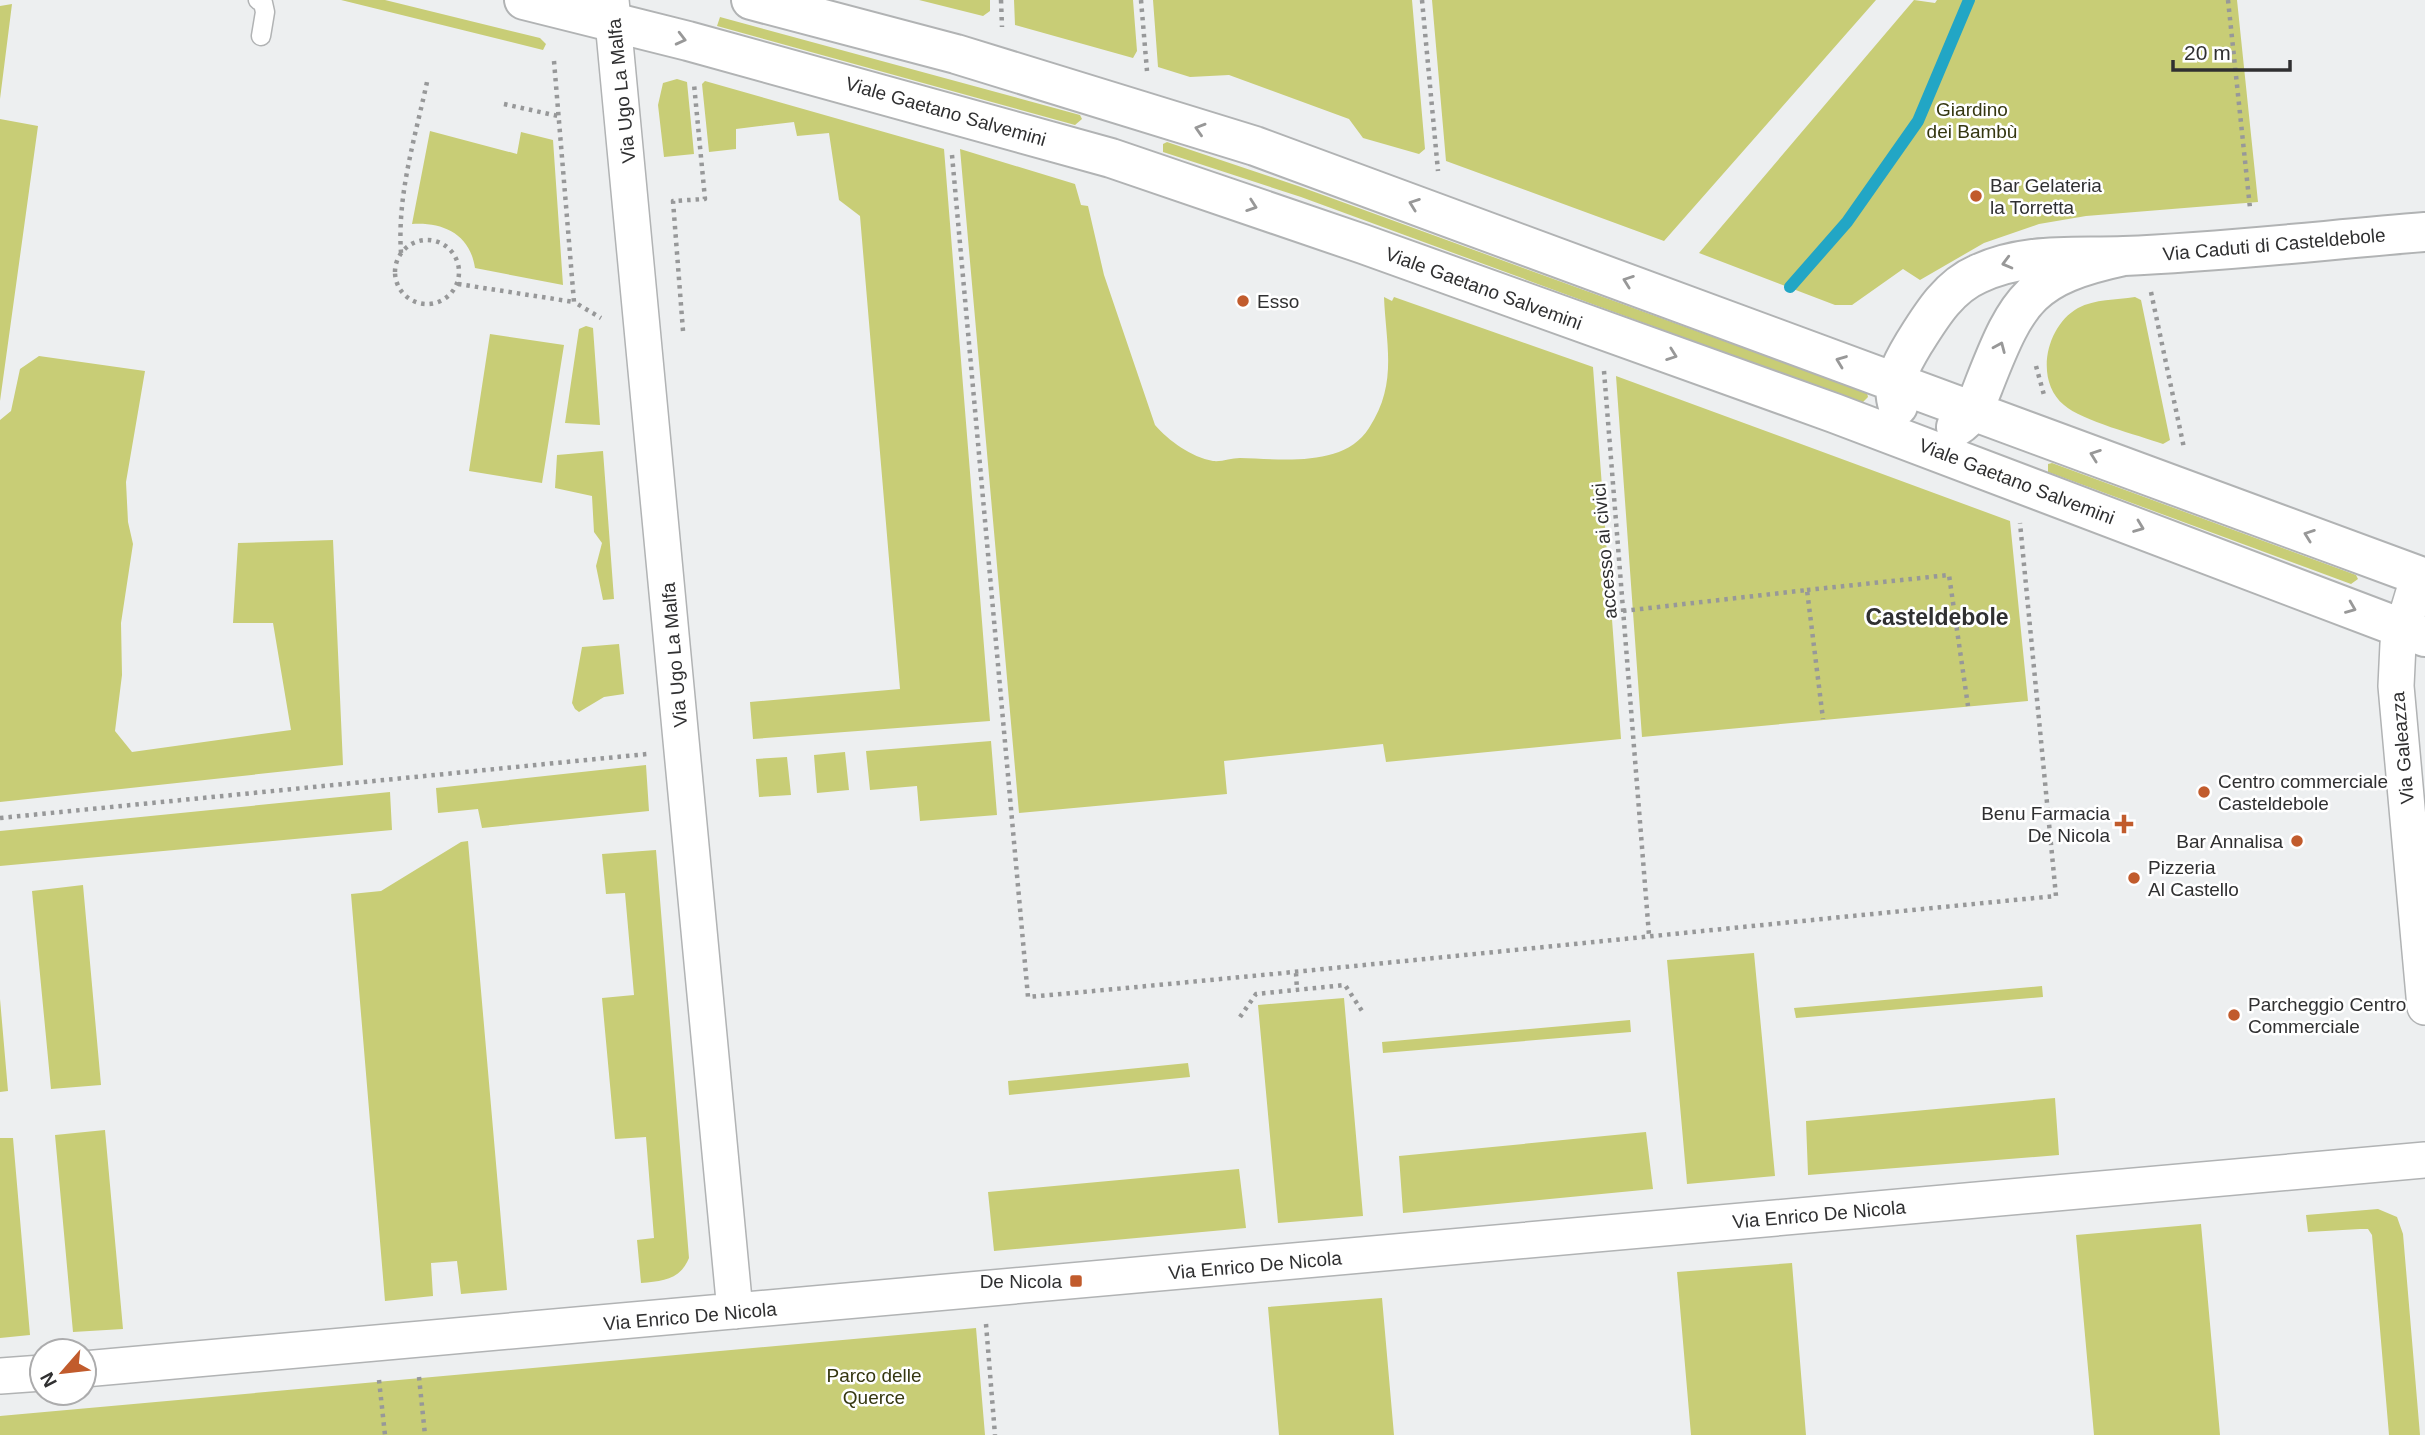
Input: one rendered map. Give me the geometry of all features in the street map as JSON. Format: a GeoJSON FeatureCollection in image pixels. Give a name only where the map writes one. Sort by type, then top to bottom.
{"type":"FeatureCollection","features":[{"type":"Feature","properties":{"kind":"main road","name":"Viale Gaetano Salvemini"},"geometry":{"type":"LineString","coordinates":[[524,0],[613,12],[1111,158],[1363,244],[1917,444],[2413,632]]}},
{"type":"Feature","properties":{"kind":"main road"},"geometry":{"type":"LineString","coordinates":[[751,0],[956,54],[1138,92],[1255,146],[2422,577]]}},
{"type":"Feature","properties":{"kind":"main road"},"geometry":{"type":"LineString","coordinates":[[1111,158],[1138,92]]}},
{"type":"Feature","properties":{"kind":"main road","name":"Via Caduti di Casteldebole"},"geometry":{"type":"LineString","coordinates":[[1974,410],[2010,323],[2033,291],[2071,270],[2136,269],[2425,232]]}},
{"type":"Feature","properties":{"kind":"main road","name":"Via Caduti di Casteldebole"},"geometry":{"type":"LineString","coordinates":[[1895,381],[1908,353],[1939,306],[1948,295],[1975,275],[2030,258],[2136,269]]}},
{"type":"Feature","properties":{"kind":"main road"},"geometry":{"type":"LineString","coordinates":[[1895,381],[1896,399],[1905,425],[1917,444],[1940,437],[1962,424],[1974,410]]}},
{"type":"Feature","properties":{"kind":"street","name":"Via Ugo La Malfa"},"geometry":{"type":"LineString","coordinates":[[613,12],[736,1311]]}},
{"type":"Feature","properties":{"kind":"street","name":"Via Galeazza"},"geometry":{"type":"LineString","coordinates":[[2422,577],[2413,632],[2396,686],[2425,1007]]}},
{"type":"Feature","properties":{"kind":"street","name":"Via Enrico De Nicola"},"geometry":{"type":"LineString","coordinates":[[98,1368],[2425,1160]]}},
{"type":"Feature","properties":{"kind":"street"},"geometry":{"type":"LineString","coordinates":[[0,1376],[28,1374]]}},
{"type":"Feature","properties":{"kind":"lane"},"geometry":{"type":"LineString","coordinates":[[258,0],[263,3],[265,12],[261,36]]}},
{"type":"Feature","properties":{"kind":"path"},"geometry":{"type":"LineString","coordinates":[[1001,0],[1002,35]]}},
{"type":"Feature","properties":{"kind":"path"},"geometry":{"type":"LineString","coordinates":[[1138,92],[1142,0]]}},
{"type":"Feature","properties":{"kind":"path"},"geometry":{"type":"LineString","coordinates":[[1422,0],[1438,176]]}},
{"type":"Feature","properties":{"kind":"path"},"geometry":{"type":"LineString","coordinates":[[2228,0],[2250,214]]}},
{"type":"Feature","properties":{"kind":"path"},"geometry":{"type":"LineString","coordinates":[[554,61],[574,302]]}},
{"type":"Feature","properties":{"kind":"path"},"geometry":{"type":"LineString","coordinates":[[677,258],[673,201],[705,199],[694,73]]}},
{"type":"Feature","properties":{"kind":"path"},"geometry":{"type":"LineString","coordinates":[[401,253],[399,230],[404,186],[427,82]]}},
{"type":"Feature","properties":{"kind":"path"},"geometry":{"type":"LineString","coordinates":[[504,104],[558,116]]}},
{"type":"Feature","properties":{"kind":"path"},"geometry":{"type":"LineString","coordinates":[[951,141],[1028,997],[1296,973],[1649,935],[2056,896],[2019,514]]}},
{"type":"Feature","properties":{"kind":"path"},"geometry":{"type":"LineString","coordinates":[[428,239],[447,247],[458,264],[457,284],[443,301],[421,304],[411,300],[397,284],[396,263],[401,253],[417,241],[428,239]]}},
{"type":"Feature","properties":{"kind":"path"},"geometry":{"type":"LineString","coordinates":[[2136,269],[2185,452]]}},
{"type":"Feature","properties":{"kind":"path"},"geometry":{"type":"LineString","coordinates":[[457,284],[574,302],[601,318]]}},
{"type":"Feature","properties":{"kind":"path"},"geometry":{"type":"LineString","coordinates":[[2036,355],[2036,369],[2047,402]]}},
{"type":"Feature","properties":{"kind":"path","name":"accesso ai civici"},"geometry":{"type":"LineString","coordinates":[[1603,359],[1649,935]]}},
{"type":"Feature","properties":{"kind":"path"},"geometry":{"type":"LineString","coordinates":[[1623,611],[1949,575],[1968,706]]}},
{"type":"Feature","properties":{"kind":"path"},"geometry":{"type":"LineString","coordinates":[[1807,590],[1823,719]]}},
{"type":"Feature","properties":{"kind":"path"},"geometry":{"type":"LineString","coordinates":[[0,818],[683,751]]}},
{"type":"Feature","properties":{"kind":"path"},"geometry":{"type":"LineString","coordinates":[[1296,973],[1297,990]]}},
{"type":"Feature","properties":{"kind":"path"},"geometry":{"type":"LineString","coordinates":[[1240,1017],[1256,994],[1345,985],[1364,1014]]}},
{"type":"Feature","properties":{"kind":"path"},"geometry":{"type":"LineString","coordinates":[[985,1320],[995,1435]]}},
{"type":"Feature","properties":{"kind":"path"},"geometry":{"type":"LineString","coordinates":[[418,1370],[425,1435]]}},
{"type":"Feature","properties":{"kind":"path"},"geometry":{"type":"LineString","coordinates":[[378,1374],[385,1435]]}},
{"type":"Feature","properties":{"kind":"green space"},"geometry":{"type":"Polygon","coordinates":[[[341,0],[385,0],[540,38],[546,44],[543,50],[341,0]]]}},
{"type":"Feature","properties":{"kind":"green space"},"geometry":{"type":"Polygon","coordinates":[[[919,0],[990,0],[990,11],[983,16],[919,0]]]}},
{"type":"Feature","properties":{"kind":"green space"},"geometry":{"type":"Polygon","coordinates":[[[1014,0],[1133,0],[1137,51],[1133,58],[1015,25],[1014,0]]]}},
{"type":"Feature","properties":{"kind":"green space"},"geometry":{"type":"Polygon","coordinates":[[[1153,0],[1412,0],[1425,149],[1419,154],[1363,138],[1349,119],[1229,75],[1190,77],[1158,67],[1153,0]]]}},
{"type":"Feature","properties":{"kind":"green space"},"geometry":{"type":"Polygon","coordinates":[[[1432,0],[1876,0],[1664,241],[1446,161],[1432,0]]]}},
{"type":"Feature","properties":{"kind":"green space","name":"Giardino dei Bambù"},"geometry":{"type":"Polygon","coordinates":[[[1914,0],[1935,3],[1937,0],[2237,0],[2258,202],[2086,216],[2039,224],[1984,243],[1920,280],[1903,269],[1852,305],[1835,305],[1699,253],[1914,0]]]}},
{"type":"Feature","properties":{"kind":"green space"},"geometry":{"type":"Polygon","coordinates":[[[12,4],[0,99],[0,6],[12,4]]]}},
{"type":"Feature","properties":{"kind":"green space"},"geometry":{"type":"Polygon","coordinates":[[[720,17],[1080,115],[1082,119],[1075,125],[717,26],[720,17]]]}},
{"type":"Feature","properties":{"kind":"green space"},"geometry":{"type":"Polygon","coordinates":[[[677,79],[687,82],[694,154],[664,157],[658,105],[663,83],[677,79]]]}},
{"type":"Feature","properties":{"kind":"green space"},"geometry":{"type":"Polygon","coordinates":[[[705,81],[944,149],[990,721],[753,739],[750,702],[900,689],[860,216],[839,200],[829,133],[797,136],[794,122],[736,129],[736,149],[709,152],[702,84],[705,81]]]}},
{"type":"Feature","properties":{"kind":"green space"},"geometry":{"type":"Polygon","coordinates":[[[0,119],[38,126],[0,401],[0,119]]]}},
{"type":"Feature","properties":{"kind":"green space"},"geometry":{"type":"Polygon","coordinates":[[[430,131],[517,154],[521,132],[553,140],[563,285],[475,268],[467,246],[453,232],[434,225],[412,224],[430,131]]]}},
{"type":"Feature","properties":{"kind":"green space"},"geometry":{"type":"Polygon","coordinates":[[[1167,142],[1301,187],[1867,393],[1868,397],[1862,403],[1301,197],[1163,152],[1163,144],[1167,142]]]}},
{"type":"Feature","properties":{"kind":"green space"},"geometry":{"type":"Polygon","coordinates":[[[960,149],[1075,184],[1081,205],[1088,206],[1104,275],[1155,425],[1181,448],[1205,459],[1216,461],[1240,458],[1310,458],[1344,450],[1358,441],[1378,412],[1387,380],[1388,348],[1384,297],[1392,301],[1394,297],[1593,367],[1621,739],[1386,762],[1383,744],[1224,761],[1227,794],[1019,813],[960,149]]]}},
{"type":"Feature","properties":{"kind":"green space"},"geometry":{"type":"Polygon","coordinates":[[[2135,297],[2141,300],[2170,440],[2163,444],[2072,411],[2055,394],[2049,382],[2048,354],[2058,327],[2067,316],[2091,303],[2135,297]]]}},
{"type":"Feature","properties":{"kind":"green space"},"geometry":{"type":"Polygon","coordinates":[[[586,326],[593,328],[600,425],[565,423],[579,329],[586,326]]]}},
{"type":"Feature","properties":{"kind":"green space"},"geometry":{"type":"Polygon","coordinates":[[[490,334],[564,345],[542,483],[469,471],[490,334]]]}},
{"type":"Feature","properties":{"kind":"green space"},"geometry":{"type":"Polygon","coordinates":[[[39,356],[145,371],[126,482],[128,522],[133,544],[121,623],[122,675],[115,731],[132,752],[291,730],[273,623],[233,623],[238,543],[333,540],[343,765],[0,802],[0,420],[11,411],[20,369],[39,356]]]}},
{"type":"Feature","properties":{"kind":"green space"},"geometry":{"type":"Polygon","coordinates":[[[1616,376],[2010,521],[2028,701],[1642,737],[1616,376]]]}},
{"type":"Feature","properties":{"kind":"green space"},"geometry":{"type":"Polygon","coordinates":[[[603,451],[614,599],[603,600],[596,566],[602,543],[594,532],[592,496],[555,488],[557,455],[603,451]]]}},
{"type":"Feature","properties":{"kind":"green space"},"geometry":{"type":"Polygon","coordinates":[[[2052,463],[2356,575],[2358,579],[2351,584],[2048,472],[2048,464],[2052,463]]]}},
{"type":"Feature","properties":{"kind":"green space"},"geometry":{"type":"Polygon","coordinates":[[[619,644],[624,694],[604,697],[579,712],[572,703],[582,647],[619,644]]]}},
{"type":"Feature","properties":{"kind":"green space"},"geometry":{"type":"Polygon","coordinates":[[[991,741],[997,815],[920,821],[917,786],[870,790],[866,751],[991,741]]]}},
{"type":"Feature","properties":{"kind":"green space"},"geometry":{"type":"Polygon","coordinates":[[[845,752],[849,790],[817,793],[814,755],[845,752]]]}},
{"type":"Feature","properties":{"kind":"green space"},"geometry":{"type":"Polygon","coordinates":[[[787,757],[791,795],[759,797],[756,759],[787,757]]]}},
{"type":"Feature","properties":{"kind":"green space"},"geometry":{"type":"Polygon","coordinates":[[[646,765],[649,811],[482,828],[478,809],[438,813],[436,788],[646,765]]]}},
{"type":"Feature","properties":{"kind":"green space"},"geometry":{"type":"Polygon","coordinates":[[[390,792],[392,830],[0,866],[0,831],[390,792]]]}},
{"type":"Feature","properties":{"kind":"green space"},"geometry":{"type":"Polygon","coordinates":[[[468,841],[507,1290],[461,1294],[457,1261],[431,1263],[433,1296],[385,1301],[351,894],[381,891],[461,842],[468,841]]]}},
{"type":"Feature","properties":{"kind":"green space"},"geometry":{"type":"Polygon","coordinates":[[[656,850],[689,1258],[676,1275],[641,1283],[637,1240],[654,1238],[646,1137],[615,1139],[602,998],[634,995],[625,893],[606,894],[602,854],[656,850]]]}},
{"type":"Feature","properties":{"kind":"green space"},"geometry":{"type":"Polygon","coordinates":[[[83,885],[101,1085],[51,1089],[32,891],[83,885]]]}},
{"type":"Feature","properties":{"kind":"green space"},"geometry":{"type":"Polygon","coordinates":[[[1754,953],[1775,1176],[1687,1184],[1667,960],[1754,953]]]}},
{"type":"Feature","properties":{"kind":"green space"},"geometry":{"type":"Polygon","coordinates":[[[2042,986],[2043,997],[1796,1018],[1794,1008],[2042,986]]]}},
{"type":"Feature","properties":{"kind":"green space"},"geometry":{"type":"Polygon","coordinates":[[[1344,998],[1363,1216],[1278,1223],[1258,1005],[1344,998]]]}},
{"type":"Feature","properties":{"kind":"green space"},"geometry":{"type":"Polygon","coordinates":[[[0,999],[8,1091],[0,1092],[0,999]]]}},
{"type":"Feature","properties":{"kind":"green space"},"geometry":{"type":"Polygon","coordinates":[[[1630,1020],[1631,1032],[1383,1053],[1382,1042],[1630,1020]]]}},
{"type":"Feature","properties":{"kind":"green space"},"geometry":{"type":"Polygon","coordinates":[[[1188,1063],[1190,1077],[1009,1095],[1008,1081],[1188,1063]]]}},
{"type":"Feature","properties":{"kind":"green space"},"geometry":{"type":"Polygon","coordinates":[[[2055,1098],[2059,1155],[1808,1175],[1806,1121],[2055,1098]]]}},
{"type":"Feature","properties":{"kind":"green space"},"geometry":{"type":"Polygon","coordinates":[[[105,1130],[123,1329],[73,1332],[55,1135],[105,1130]]]}},
{"type":"Feature","properties":{"kind":"green space"},"geometry":{"type":"Polygon","coordinates":[[[1646,1132],[1653,1189],[1403,1213],[1399,1156],[1646,1132]]]}},
{"type":"Feature","properties":{"kind":"green space"},"geometry":{"type":"Polygon","coordinates":[[[0,1138],[13,1138],[30,1335],[0,1338],[0,1138]]]}},
{"type":"Feature","properties":{"kind":"green space"},"geometry":{"type":"Polygon","coordinates":[[[1239,1169],[1246,1228],[994,1251],[988,1192],[1239,1169]]]}},
{"type":"Feature","properties":{"kind":"green space"},"geometry":{"type":"Polygon","coordinates":[[[2378,1209],[2397,1217],[2403,1234],[2420,1435],[2389,1435],[2372,1235],[2368,1229],[2308,1232],[2306,1215],[2378,1209]]]}},
{"type":"Feature","properties":{"kind":"green space"},"geometry":{"type":"Polygon","coordinates":[[[2201,1224],[2220,1435],[2094,1435],[2076,1235],[2201,1224]]]}},
{"type":"Feature","properties":{"kind":"green space"},"geometry":{"type":"Polygon","coordinates":[[[1792,1263],[1806,1435],[1691,1435],[1677,1272],[1792,1263]]]}},
{"type":"Feature","properties":{"kind":"green space"},"geometry":{"type":"Polygon","coordinates":[[[1382,1298],[1394,1435],[1279,1435],[1268,1307],[1382,1298]]]}},
{"type":"Feature","properties":{"kind":"green space","name":"Parco delle Querce"},"geometry":{"type":"Polygon","coordinates":[[[976,1328],[985,1435],[0,1435],[0,1416],[976,1328]]]}},
{"type":"Feature","properties":{"kind":"waterway"},"geometry":{"type":"LineString","coordinates":[[1790,287],[1847,222],[1918,121],[1969,0]]}},
{"type":"Feature","properties":{"kind":"place","name":"Bar Gelateria la Torretta"},"geometry":{"type":"Point","coordinates":[1976,196]}},
{"type":"Feature","properties":{"kind":"place","name":"Esso"},"geometry":{"type":"Point","coordinates":[1243,301]}},
{"type":"Feature","properties":{"kind":"place","name":"Centro commerciale Casteldebole"},"geometry":{"type":"Point","coordinates":[2204,792]}},
{"type":"Feature","properties":{"kind":"place","name":"Benu Farmacia De Nicola"},"geometry":{"type":"Point","coordinates":[2124,824]}},
{"type":"Feature","properties":{"kind":"place","name":"Bar Annalisa"},"geometry":{"type":"Point","coordinates":[2297,841]}},
{"type":"Feature","properties":{"kind":"place","name":"Pizzeria Al Castello"},"geometry":{"type":"Point","coordinates":[2134,878]}},
{"type":"Feature","properties":{"kind":"place","name":"Parcheggio Centro Commerciale"},"geometry":{"type":"Point","coordinates":[2234,1015]}},
{"type":"Feature","properties":{"kind":"place","name":"De Nicola"},"geometry":{"type":"Point","coordinates":[1076,1281]}},
{"type":"Feature","properties":{"kind":"district","name":"Casteldebole"},"geometry":{"type":"Point","coordinates":[1937,617]}}]}
